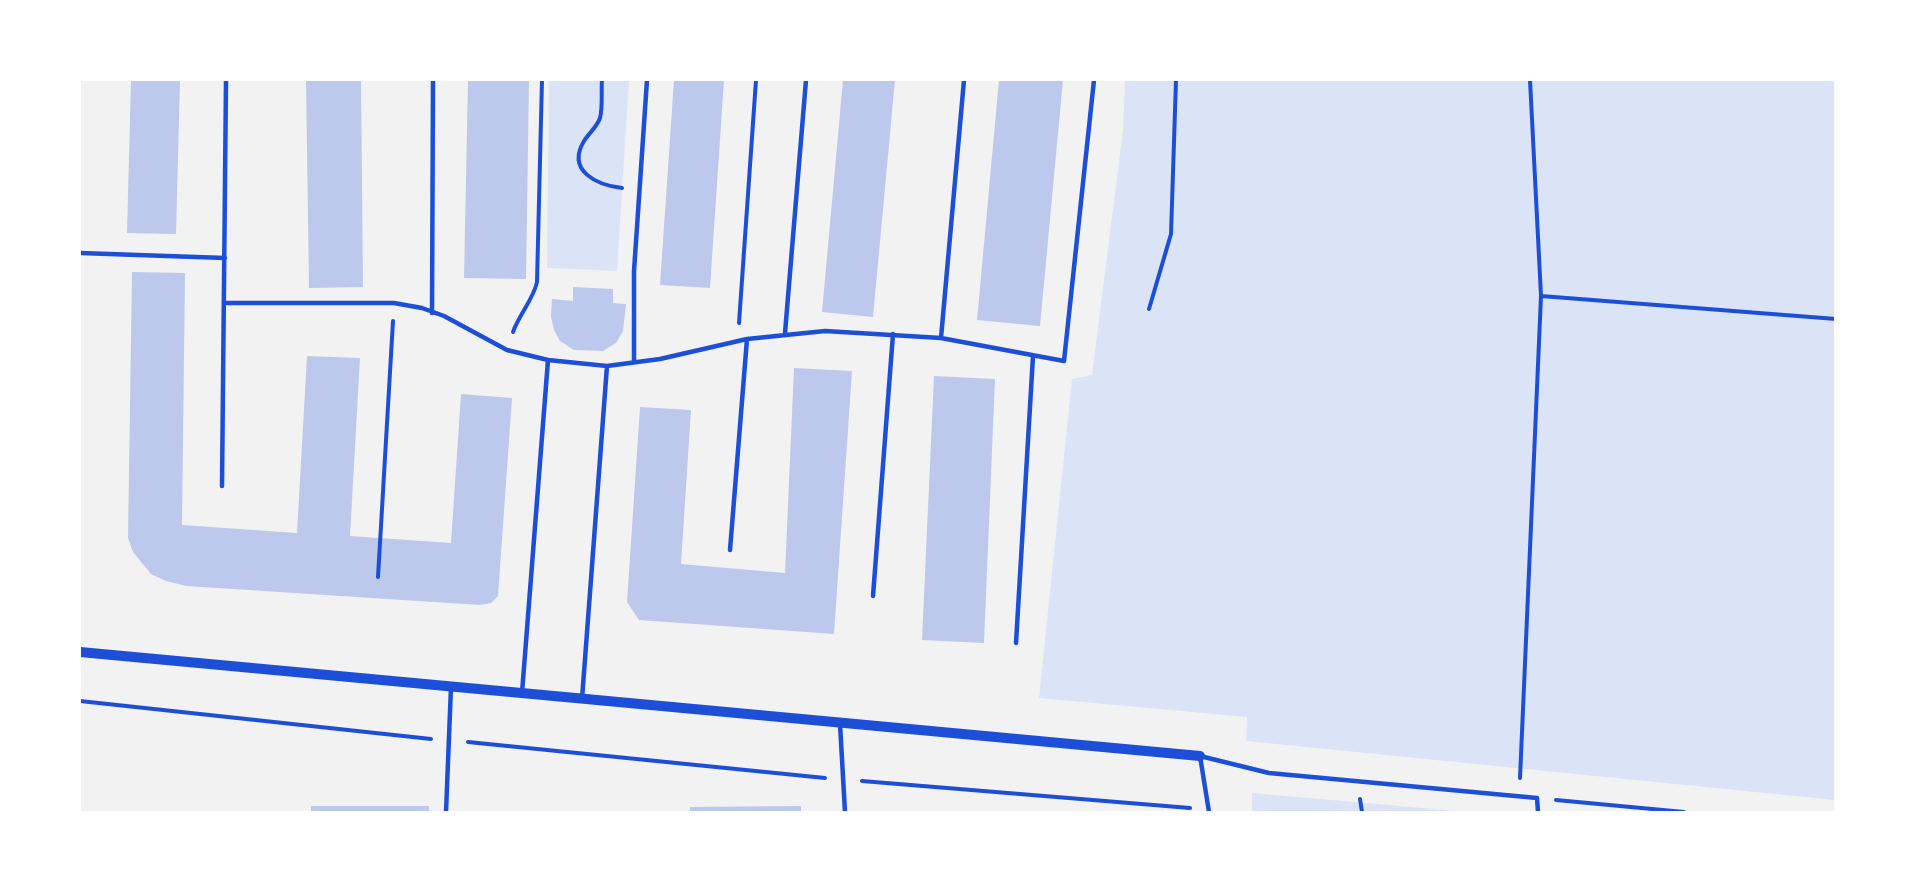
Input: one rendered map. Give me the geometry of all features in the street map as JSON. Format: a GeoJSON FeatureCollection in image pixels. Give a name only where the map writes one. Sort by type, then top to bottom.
{"type":"FeatureCollection","features":[{"type":"Feature","properties":{"kind":"street"},"geometry":{"type":"LineString","coordinates":[[80,652],[1200,756]]}},
{"type":"Feature","properties":{"kind":"lane"},"geometry":{"type":"LineString","coordinates":[[222,486],[226,80]]}},
{"type":"Feature","properties":{"kind":"lane"},"geometry":{"type":"LineString","coordinates":[[432,313],[434,80]]}},
{"type":"Feature","properties":{"kind":"lane"},"geometry":{"type":"LineString","coordinates":[[634,362],[634,271],[647,80]]}},
{"type":"Feature","properties":{"kind":"lane"},"geometry":{"type":"LineString","coordinates":[[785,333],[806,80]]}},
{"type":"Feature","properties":{"kind":"lane"},"geometry":{"type":"LineString","coordinates":[[941,338],[964,80]]}},
{"type":"Feature","properties":{"kind":"lane"},"geometry":{"type":"LineString","coordinates":[[225,303],[394,303],[422,308],[444,316],[507,350],[548,360],[607,366],[747,339],[785,333],[825,331],[941,338],[1064,361],[1094,80]]}},
{"type":"Feature","properties":{"kind":"lane"},"geometry":{"type":"LineString","coordinates":[[80,253],[225,258]]}},
{"type":"Feature","properties":{"kind":"lane"},"geometry":{"type":"LineString","coordinates":[[873,596],[893,334]]}},
{"type":"Feature","properties":{"kind":"lane"},"geometry":{"type":"LineString","coordinates":[[730,550],[747,339]]}},
{"type":"Feature","properties":{"kind":"lane"},"geometry":{"type":"LineString","coordinates":[[1016,643],[1033,356]]}},
{"type":"Feature","properties":{"kind":"lane"},"geometry":{"type":"LineString","coordinates":[[522,694],[548,360]]}},
{"type":"Feature","properties":{"kind":"lane"},"geometry":{"type":"LineString","coordinates":[[582,699],[607,366]]}},
{"type":"Feature","properties":{"kind":"lane"},"geometry":{"type":"LineString","coordinates":[[446,813],[451,687]]}},
{"type":"Feature","properties":{"kind":"lane"},"geometry":{"type":"LineString","coordinates":[[840,724],[845,813]]}},
{"type":"Feature","properties":{"kind":"lane"},"geometry":{"type":"LineString","coordinates":[[1209,811],[1200,756],[1269,773],[1537,798],[1538,813]]}},
{"type":"Feature","properties":{"kind":"path"},"geometry":{"type":"LineString","coordinates":[[507,350],[518,315],[536,291],[542,80]]}},
{"type":"Feature","properties":{"kind":"path"},"geometry":{"type":"LineString","coordinates":[[602,80],[600,116],[584,142],[578,161],[582,171],[602,186],[639,190]]}},
{"type":"Feature","properties":{"kind":"path"},"geometry":{"type":"LineString","coordinates":[[737,342],[756,80]]}},
{"type":"Feature","properties":{"kind":"path"},"geometry":{"type":"LineString","coordinates":[[1149,309],[1171,234],[1176,80]]}},
{"type":"Feature","properties":{"kind":"path"},"geometry":{"type":"LineString","coordinates":[[1519,796],[1541,296],[1530,80]]}},
{"type":"Feature","properties":{"kind":"path"},"geometry":{"type":"LineString","coordinates":[[1541,296],[1836,319]]}},
{"type":"Feature","properties":{"kind":"path"},"geometry":{"type":"LineString","coordinates":[[378,577],[394,303]]}},
{"type":"Feature","properties":{"kind":"path"},"geometry":{"type":"LineString","coordinates":[[80,701],[843,780],[1209,811]]}},
{"type":"Feature","properties":{"kind":"path"},"geometry":{"type":"LineString","coordinates":[[1537,798],[1684,813]]}},
{"type":"Feature","properties":{"kind":"shaded area"},"geometry":{"type":"Polygon","coordinates":[[[549,80],[629,80],[617,271],[547,268],[549,80]]]}},
{"type":"Feature","properties":{"kind":"shaded area"},"geometry":{"type":"Polygon","coordinates":[[[1125,80],[1835,80],[1835,800],[1246,741],[1247,717],[1039,698],[1072,379],[1092,375],[1123,130],[1125,80]]]}},
{"type":"Feature","properties":{"kind":"shaded area"},"geometry":{"type":"Polygon","coordinates":[[[1252,793],[1468,812],[1252,812],[1252,793]]]}},
{"type":"Feature","properties":{"kind":"building"},"geometry":{"type":"Polygon","coordinates":[[[131,80],[180,80],[176,234],[127,233],[131,80]]]}},
{"type":"Feature","properties":{"kind":"building"},"geometry":{"type":"Polygon","coordinates":[[[306,80],[361,80],[363,287],[309,288],[306,80]]]}},
{"type":"Feature","properties":{"kind":"building"},"geometry":{"type":"Polygon","coordinates":[[[468,80],[529,80],[526,279],[464,278],[468,80]]]}},
{"type":"Feature","properties":{"kind":"building"},"geometry":{"type":"Polygon","coordinates":[[[674,80],[724,80],[710,288],[660,285],[674,80]]]}},
{"type":"Feature","properties":{"kind":"building"},"geometry":{"type":"Polygon","coordinates":[[[843,80],[895,80],[873,317],[822,312],[843,80]]]}},
{"type":"Feature","properties":{"kind":"building"},"geometry":{"type":"Polygon","coordinates":[[[999,80],[1063,80],[1040,326],[977,320],[999,80]]]}},
{"type":"Feature","properties":{"kind":"building"},"geometry":{"type":"Polygon","coordinates":[[[132,272],[185,273],[182,525],[297,533],[307,356],[360,358],[350,536],[451,543],[461,394],[512,398],[498,596],[491,603],[480,605],[186,586],[151,574],[133,552],[128,538],[132,272]]]}},
{"type":"Feature","properties":{"kind":"building"},"geometry":{"type":"Polygon","coordinates":[[[573,287],[613,289],[613,303],[626,304],[623,331],[616,343],[603,351],[574,350],[560,341],[554,330],[551,317],[552,299],[573,301],[573,287]]]}},
{"type":"Feature","properties":{"kind":"building"},"geometry":{"type":"Polygon","coordinates":[[[794,368],[852,371],[834,634],[639,620],[627,602],[640,407],[691,410],[681,564],[785,573],[794,368]]]}},
{"type":"Feature","properties":{"kind":"building"},"geometry":{"type":"Polygon","coordinates":[[[934,376],[995,379],[984,643],[922,640],[934,376]]]}},
{"type":"Feature","properties":{"kind":"building"},"geometry":{"type":"Polygon","coordinates":[[[311,806],[429,806],[429,812],[311,812],[311,806]]]}},
{"type":"Feature","properties":{"kind":"building"},"geometry":{"type":"Polygon","coordinates":[[[801,806],[801,812],[690,812],[690,807],[801,806]]]}}]}
